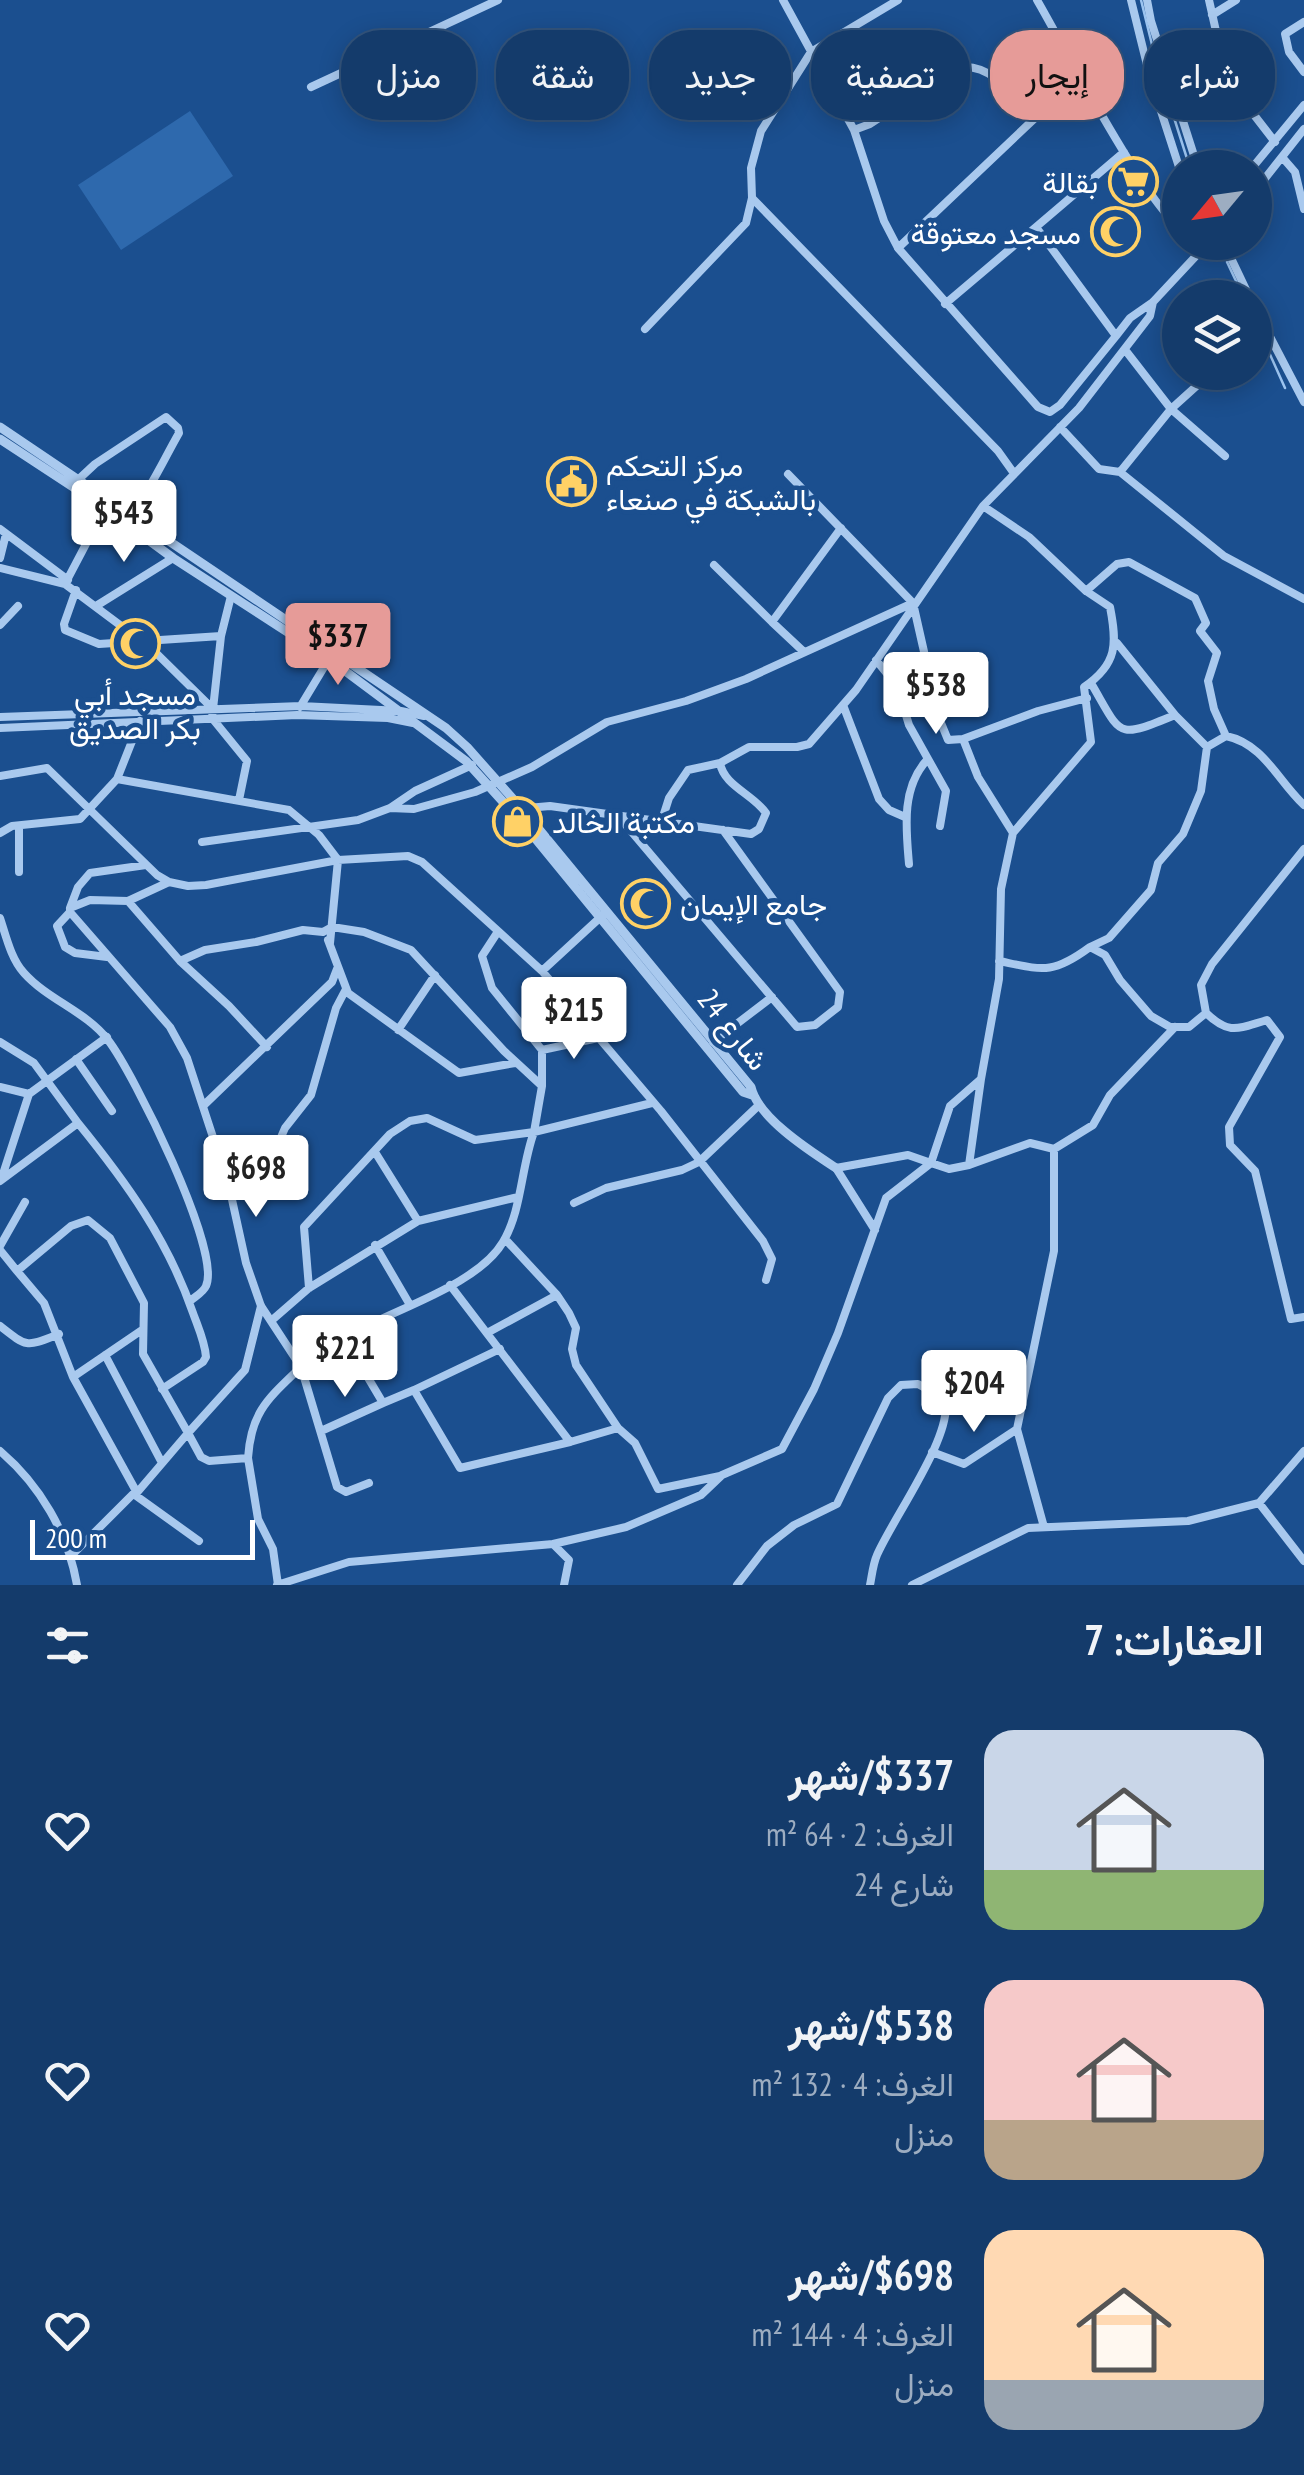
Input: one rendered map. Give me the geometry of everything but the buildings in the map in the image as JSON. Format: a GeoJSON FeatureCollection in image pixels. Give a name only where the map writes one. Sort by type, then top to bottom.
{"type":"FeatureCollection","features":[{"type":"Feature","properties":{"kind":"street"},"geometry":{"type":"LineString","coordinates":[[311,87],[498,0]]}},
{"type":"Feature","properties":{"kind":"street"},"geometry":{"type":"LineString","coordinates":[[782,0],[854,130],[884,221],[898,248],[1038,407],[1050,412],[1060,405],[1130,318],[1153,302],[1194,260]]}},
{"type":"Feature","properties":{"kind":"street"},"geometry":{"type":"LineString","coordinates":[[645,329],[746,223],[752,198],[751,168],[761,131],[810,52],[898,0]]}},
{"type":"Feature","properties":{"kind":"street"},"geometry":{"type":"LineString","coordinates":[[1037,0],[1054,30]]}},
{"type":"Feature","properties":{"kind":"street"},"geometry":{"type":"LineString","coordinates":[[1131,0],[1174,150]]}},
{"type":"Feature","properties":{"kind":"street"},"geometry":{"type":"LineString","coordinates":[[1147,0],[1192,150]]}},
{"type":"Feature","properties":{"kind":"street"},"geometry":{"type":"LineString","coordinates":[[1209,0],[1227,80],[1275,142]]}},
{"type":"Feature","properties":{"kind":"street"},"geometry":{"type":"LineString","coordinates":[[1212,15],[1236,0]]}},
{"type":"Feature","properties":{"kind":"street"},"geometry":{"type":"LineString","coordinates":[[1304,22],[1286,34],[1288,52],[1304,72]]}},
{"type":"Feature","properties":{"kind":"street"},"geometry":{"type":"LineString","coordinates":[[854,130],[870,124],[956,68],[970,65],[990,77]]}},
{"type":"Feature","properties":{"kind":"street"},"geometry":{"type":"LineString","coordinates":[[1268,150],[1304,105]]}},
{"type":"Feature","properties":{"kind":"street"},"geometry":{"type":"LineString","coordinates":[[898,248],[1033,120]]}},
{"type":"Feature","properties":{"kind":"street"},"geometry":{"type":"LineString","coordinates":[[1106,120],[1162,211]]}},
{"type":"Feature","properties":{"kind":"street"},"geometry":{"type":"LineString","coordinates":[[1272,170],[1304,129]]}},
{"type":"Feature","properties":{"kind":"street"},"geometry":{"type":"LineString","coordinates":[[945,304],[1124,152]]}},
{"type":"Feature","properties":{"kind":"street"},"geometry":{"type":"LineString","coordinates":[[1282,157],[1295,172],[1304,209]]}},
{"type":"Feature","properties":{"kind":"street"},"geometry":{"type":"LineString","coordinates":[[752,198],[1014,472]]}},
{"type":"Feature","properties":{"kind":"street"},"geometry":{"type":"LineString","coordinates":[[1036,227],[1116,336]]}},
{"type":"Feature","properties":{"kind":"street"},"geometry":{"type":"LineString","coordinates":[[661,823],[670,798],[688,770],[720,763],[749,747],[809,744],[876,660],[983,506],[1060,427],[1126,350],[1150,316],[1153,302]]}},
{"type":"Feature","properties":{"kind":"street"},"geometry":{"type":"LineString","coordinates":[[1272,343],[1304,402]]}},
{"type":"Feature","properties":{"kind":"street"},"geometry":{"type":"LineString","coordinates":[[1126,350],[1172,410],[1225,456]]}},
{"type":"Feature","properties":{"kind":"street"},"geometry":{"type":"LineString","coordinates":[[1120,472],[1193,390]]}},
{"type":"Feature","properties":{"kind":"street"},"geometry":{"type":"LineString","coordinates":[[80,478],[166,417],[179,434],[131,515]]}},
{"type":"Feature","properties":{"kind":"street","name":"شارع 24"},"geometry":{"type":"LineString","coordinates":[[0,427],[131,515],[382,707],[433,720],[516,809],[751,1088],[752,1095],[743,1092],[604,914]]}},
{"type":"Feature","properties":{"kind":"street"},"geometry":{"type":"LineString","coordinates":[[1060,427],[1099,470],[1120,472],[1224,556],[1304,599]]}},
{"type":"Feature","properties":{"kind":"street","name":"شارع 24"},"geometry":{"type":"LineString","coordinates":[[0,439],[172,558],[329,659],[382,707],[401,711],[476,764]]}},
{"type":"Feature","properties":{"kind":"street"},"geometry":{"type":"LineString","coordinates":[[788,474],[913,604],[939,718],[948,740],[963,739],[1038,711],[1087,698]]}},
{"type":"Feature","properties":{"kind":"street"},"geometry":{"type":"LineString","coordinates":[[983,506],[1029,537],[1086,592],[1110,606],[1117,644],[1175,715],[1207,747]]}},
{"type":"Feature","properties":{"kind":"street"},"geometry":{"type":"LineString","coordinates":[[66,582],[105,508]]}},
{"type":"Feature","properties":{"kind":"street"},"geometry":{"type":"LineString","coordinates":[[772,622],[840,528]]}},
{"type":"Feature","properties":{"kind":"street"},"geometry":{"type":"LineString","coordinates":[[3,532],[144,644],[211,707]]}},
{"type":"Feature","properties":{"kind":"street"},"geometry":{"type":"LineString","coordinates":[[0,558],[3,532]]}},
{"type":"Feature","properties":{"kind":"street"},"geometry":{"type":"LineString","coordinates":[[96,606],[172,558]]}},
{"type":"Feature","properties":{"kind":"street"},"geometry":{"type":"LineString","coordinates":[[1086,592],[1108,570],[1129,562],[1195,598],[1206,623],[1200,631],[1216,654],[1208,681],[1214,709],[1226,736]]}},
{"type":"Feature","properties":{"kind":"street"},"geometry":{"type":"LineString","coordinates":[[714,565],[804,652]]}},
{"type":"Feature","properties":{"kind":"street"},"geometry":{"type":"LineString","coordinates":[[0,568],[66,582]]}},
{"type":"Feature","properties":{"kind":"street"},"geometry":{"type":"LineString","coordinates":[[76,590],[64,624],[68,633],[99,644],[221,636]]}},
{"type":"Feature","properties":{"kind":"street"},"geometry":{"type":"LineString","coordinates":[[231,596],[211,707],[212,718],[247,761],[239,800]]}},
{"type":"Feature","properties":{"kind":"street"},"geometry":{"type":"LineString","coordinates":[[390,808],[414,809],[494,784],[532,767],[607,722],[701,695],[913,604]]}},
{"type":"Feature","properties":{"kind":"street"},"geometry":{"type":"LineString","coordinates":[[0,625],[18,606]]}},
{"type":"Feature","properties":{"kind":"street"},"geometry":{"type":"LineString","coordinates":[[969,1165],[999,961],[1001,889],[1013,833],[1077,763],[1091,742],[1084,687],[1099,677],[1117,644]]}},
{"type":"Feature","properties":{"kind":"street"},"geometry":{"type":"LineString","coordinates":[[299,710],[329,659]]}},
{"type":"Feature","properties":{"kind":"street"},"geometry":{"type":"LineString","coordinates":[[876,660],[897,686],[909,725],[946,791],[940,826]]}},
{"type":"Feature","properties":{"kind":"street"},"geometry":{"type":"LineString","coordinates":[[1091,683],[1122,731],[1135,732],[1175,715]]}},
{"type":"Feature","properties":{"kind":"street"},"geometry":{"type":"LineString","coordinates":[[843,705],[880,799],[888,810],[905,817]]}},
{"type":"Feature","properties":{"kind":"street"},"geometry":{"type":"LineString","coordinates":[[0,717],[211,707],[299,710]]}},
{"type":"Feature","properties":{"kind":"street"},"geometry":{"type":"LineString","coordinates":[[0,728],[382,707],[388,718]]}},
{"type":"Feature","properties":{"kind":"street"},"geometry":{"type":"LineString","coordinates":[[388,718],[401,711],[433,720]]}},
{"type":"Feature","properties":{"kind":"street"},"geometry":{"type":"LineString","coordinates":[[388,718],[418,724]]}},
{"type":"Feature","properties":{"kind":"street"},"geometry":{"type":"LineString","coordinates":[[0,833],[20,826],[74,821],[90,810],[118,778],[140,721]]}},
{"type":"Feature","properties":{"kind":"street"},"geometry":{"type":"LineString","coordinates":[[1207,747],[1226,736],[1243,739],[1257,749],[1304,808]]}},
{"type":"Feature","properties":{"kind":"street"},"geometry":{"type":"LineString","coordinates":[[963,739],[978,777],[1013,833]]}},
{"type":"Feature","properties":{"kind":"street"},"geometry":{"type":"LineString","coordinates":[[999,961],[1041,969],[1065,966],[1109,938],[1151,890],[1158,862],[1183,834],[1201,790],[1207,747]]}},
{"type":"Feature","properties":{"kind":"street"},"geometry":{"type":"LineString","coordinates":[[910,864],[905,817],[912,786],[927,760]]}},
{"type":"Feature","properties":{"kind":"street"},"geometry":{"type":"LineString","coordinates":[[516,809],[550,806],[752,834],[759,829],[766,813],[758,801],[727,780],[720,763]]}},
{"type":"Feature","properties":{"kind":"street"},"geometry":{"type":"LineString","coordinates":[[202,842],[358,820],[476,764]]}},
{"type":"Feature","properties":{"kind":"street"},"geometry":{"type":"LineString","coordinates":[[0,776],[47,768],[146,865],[169,882],[188,886],[338,860],[408,856],[422,862],[542,972],[652,1103],[764,1240],[772,1260],[766,1280]]}},
{"type":"Feature","properties":{"kind":"street"},"geometry":{"type":"LineString","coordinates":[[118,778],[289,810],[311,828],[338,860],[330,944]]}},
{"type":"Feature","properties":{"kind":"street"},"geometry":{"type":"LineString","coordinates":[[619,817],[798,1027],[815,1024],[838,1007],[840,992],[723,830]]}},
{"type":"Feature","properties":{"kind":"street"},"geometry":{"type":"LineString","coordinates":[[19,872],[20,826]]}},
{"type":"Feature","properties":{"kind":"street"},"geometry":{"type":"LineString","coordinates":[[1304,849],[1212,964],[1201,984],[1206,1013],[1219,1025],[1232,1030],[1267,1020],[1280,1037],[1228,1127],[1230,1145],[1255,1171],[1291,1319],[1304,1317]]}},
{"type":"Feature","properties":{"kind":"street"},"geometry":{"type":"LineString","coordinates":[[107,958],[75,953],[64,947],[56,926],[70,910],[78,887],[90,873],[146,865]]}},
{"type":"Feature","properties":{"kind":"street"},"geometry":{"type":"LineString","coordinates":[[70,910],[90,900],[128,901],[169,882]]}},
{"type":"Feature","properties":{"kind":"street"},"geometry":{"type":"LineString","coordinates":[[128,901],[180,961],[267,1047]]}},
{"type":"Feature","properties":{"kind":"street"},"geometry":{"type":"LineString","coordinates":[[70,910],[107,958],[170,1027],[188,1058],[228,1186],[246,1263],[262,1306],[301,1367],[337,1487],[346,1492],[369,1483]]}},
{"type":"Feature","properties":{"kind":"street"},"geometry":{"type":"LineString","coordinates":[[542,972],[604,914]]}},
{"type":"Feature","properties":{"kind":"street"},"geometry":{"type":"LineString","coordinates":[[0,918],[14,958],[26,976],[106,1037],[137,1086],[192,1202],[208,1280],[203,1291],[189,1302]]}},
{"type":"Feature","properties":{"kind":"street"},"geometry":{"type":"LineString","coordinates":[[180,961],[205,950],[303,930],[322,932],[332,927],[364,932],[411,950],[542,1086]]}},
{"type":"Feature","properties":{"kind":"street"},"geometry":{"type":"LineString","coordinates":[[322,932],[346,989],[459,1073],[516,1063]]}},
{"type":"Feature","properties":{"kind":"street"},"geometry":{"type":"LineString","coordinates":[[497,932],[482,956],[492,988],[542,1050],[542,1086],[534,1132],[505,1239],[484,1262],[450,1286],[346,1339],[301,1367],[259,1411],[250,1432],[248,1458],[258,1518],[273,1548],[277,1585],[349,1562],[553,1544],[626,1528],[701,1494],[722,1475]]}},
{"type":"Feature","properties":{"kind":"street"},"geometry":{"type":"LineString","coordinates":[[1090,947],[1104,955],[1151,1016],[1176,1027],[1189,1026],[1206,1013]]}},
{"type":"Feature","properties":{"kind":"street"},"geometry":{"type":"LineString","coordinates":[[203,1106],[332,982],[338,970]]}},
{"type":"Feature","properties":{"kind":"street"},"geometry":{"type":"LineString","coordinates":[[398,1030],[436,975]]}},
{"type":"Feature","properties":{"kind":"street"},"geometry":{"type":"LineString","coordinates":[[228,1186],[264,1167],[285,1128],[312,1094],[336,1008],[346,989]]}},
{"type":"Feature","properties":{"kind":"street"},"geometry":{"type":"LineString","coordinates":[[713,1042],[772,997]]}},
{"type":"Feature","properties":{"kind":"street"},"geometry":{"type":"LineString","coordinates":[[836,1168],[908,1155],[950,1169],[1030,1143],[1054,1149],[1093,1126],[1110,1095],[1176,1027]]}},
{"type":"Feature","properties":{"kind":"street"},"geometry":{"type":"LineString","coordinates":[[1,1181],[29,1094],[106,1037]]}},
{"type":"Feature","properties":{"kind":"street"},"geometry":{"type":"LineString","coordinates":[[542,1050],[598,1038]]}},
{"type":"Feature","properties":{"kind":"street"},"geometry":{"type":"LineString","coordinates":[[0,1042],[34,1063],[153,1223],[189,1302],[206,1357],[162,1389]]}},
{"type":"Feature","properties":{"kind":"street"},"geometry":{"type":"LineString","coordinates":[[76,1059],[112,1111]]}},
{"type":"Feature","properties":{"kind":"street"},"geometry":{"type":"LineString","coordinates":[[505,1239],[557,1295],[576,1328],[574,1360],[618,1428],[635,1443],[658,1488],[722,1475],[782,1448],[838,1333],[886,1198],[931,1163],[950,1106],[981,1079]]}},
{"type":"Feature","properties":{"kind":"street"},"geometry":{"type":"LineString","coordinates":[[0,1088],[29,1094]]}},
{"type":"Feature","properties":{"kind":"street"},"geometry":{"type":"LineString","coordinates":[[752,1095],[759,1106],[812,1153],[836,1168],[875,1230]]}},
{"type":"Feature","properties":{"kind":"street"},"geometry":{"type":"LineString","coordinates":[[309,1288],[304,1227],[390,1134],[410,1121],[427,1118],[476,1140],[534,1132],[652,1103]]}},
{"type":"Feature","properties":{"kind":"street"},"geometry":{"type":"LineString","coordinates":[[574,1203],[606,1188],[682,1170],[699,1162],[759,1106]]}},
{"type":"Feature","properties":{"kind":"street"},"geometry":{"type":"LineString","coordinates":[[1,1181],[78,1123]]}},
{"type":"Feature","properties":{"kind":"street"},"geometry":{"type":"LineString","coordinates":[[1044,1528],[1017,1429],[1054,1251],[1054,1149]]}},
{"type":"Feature","properties":{"kind":"street"},"geometry":{"type":"LineString","coordinates":[[375,1152],[418,1221]]}},
{"type":"Feature","properties":{"kind":"street"},"geometry":{"type":"LineString","coordinates":[[271,1321],[309,1288],[418,1221],[518,1197]]}},
{"type":"Feature","properties":{"kind":"street"},"geometry":{"type":"LineString","coordinates":[[25,1202],[0,1248],[44,1303],[73,1377],[135,1488],[135,1495]]}},
{"type":"Feature","properties":{"kind":"street"},"geometry":{"type":"LineString","coordinates":[[17,1271],[71,1226],[88,1220],[110,1238],[144,1303],[143,1354],[205,1460],[248,1458]]}},
{"type":"Feature","properties":{"kind":"street"},"geometry":{"type":"LineString","coordinates":[[375,1245],[410,1305]]}},
{"type":"Feature","properties":{"kind":"street"},"geometry":{"type":"LineString","coordinates":[[450,1286],[570,1442]]}},
{"type":"Feature","properties":{"kind":"street"},"geometry":{"type":"LineString","coordinates":[[487,1333],[557,1295]]}},
{"type":"Feature","properties":{"kind":"street"},"geometry":{"type":"LineString","coordinates":[[72,1555],[135,1495],[245,1370],[262,1306]]}},
{"type":"Feature","properties":{"kind":"street"},"geometry":{"type":"LineString","coordinates":[[0,1326],[31,1346],[59,1334]]}},
{"type":"Feature","properties":{"kind":"street"},"geometry":{"type":"LineString","coordinates":[[73,1377],[144,1329]]}},
{"type":"Feature","properties":{"kind":"street"},"geometry":{"type":"LineString","coordinates":[[346,1339],[383,1404]]}},
{"type":"Feature","properties":{"kind":"street"},"geometry":{"type":"LineString","coordinates":[[321,1430],[500,1349]]}},
{"type":"Feature","properties":{"kind":"street"},"geometry":{"type":"LineString","coordinates":[[105,1355],[162,1463]]}},
{"type":"Feature","properties":{"kind":"street"},"geometry":{"type":"LineString","coordinates":[[737,1585],[768,1546],[794,1525],[837,1504],[888,1398],[901,1385],[918,1384],[945,1399],[948,1412],[932,1452],[876,1557],[870,1585]]}},
{"type":"Feature","properties":{"kind":"street"},"geometry":{"type":"LineString","coordinates":[[414,1390],[460,1468],[618,1428]]}},
{"type":"Feature","properties":{"kind":"street"},"geometry":{"type":"LineString","coordinates":[[932,1452],[964,1464],[1017,1429]]}},
{"type":"Feature","properties":{"kind":"street"},"geometry":{"type":"LineString","coordinates":[[0,1450],[27,1476],[52,1514],[72,1555],[77,1585]]}},
{"type":"Feature","properties":{"kind":"street"},"geometry":{"type":"LineString","coordinates":[[912,1585],[1028,1528],[1188,1522],[1259,1503],[1304,1451]]}},
{"type":"Feature","properties":{"kind":"street"},"geometry":{"type":"LineString","coordinates":[[135,1495],[199,1541]]}},
{"type":"Feature","properties":{"kind":"street"},"geometry":{"type":"LineString","coordinates":[[1259,1503],[1304,1561]]}},
{"type":"Feature","properties":{"kind":"street"},"geometry":{"type":"LineString","coordinates":[[553,1544],[570,1560],[564,1585]]}},
{"type":"Feature","properties":{"kind":"street"},"geometry":{"type":"LineString","coordinates":[[936,1574],[944,1585]]}},
{"type":"Feature","properties":{"kind":"shaded area"},"geometry":{"type":"Polygon","coordinates":[[[190,111],[233,176],[121,250],[78,185],[190,111]]]}},
{"type":"Feature","properties":{"kind":"waterway"},"geometry":{"type":"LineString","coordinates":[[1141,0],[1184,150]]}},
{"type":"Feature","properties":{"kind":"waterway"},"geometry":{"type":"LineString","coordinates":[[1227,262],[1236,280]]}},
{"type":"Feature","properties":{"kind":"waterway"},"geometry":{"type":"LineString","coordinates":[[1272,359],[1285,388]]}},
{"type":"Feature","properties":{"kind":"place","name":"بقالة"},"geometry":{"type":"Point","coordinates":[1133,181]}},
{"type":"Feature","properties":{"kind":"place","name":"مسجد معتوقة"},"geometry":{"type":"Point","coordinates":[1116,232]}},
{"type":"Feature","properties":{"kind":"place","name":"مركز التحكم بالشبكة في صنعاء"},"geometry":{"type":"Point","coordinates":[571,481]}},
{"type":"Feature","properties":{"kind":"place","name":"مسجد أبي بكر الصديق"},"geometry":{"type":"Point","coordinates":[135,644]}},
{"type":"Feature","properties":{"kind":"place","name":"مكتبة الخالد"},"geometry":{"type":"Point","coordinates":[517,821]}},
{"type":"Feature","properties":{"kind":"place","name":"جامع الإيمان"},"geometry":{"type":"Point","coordinates":[645,903]}}]}
